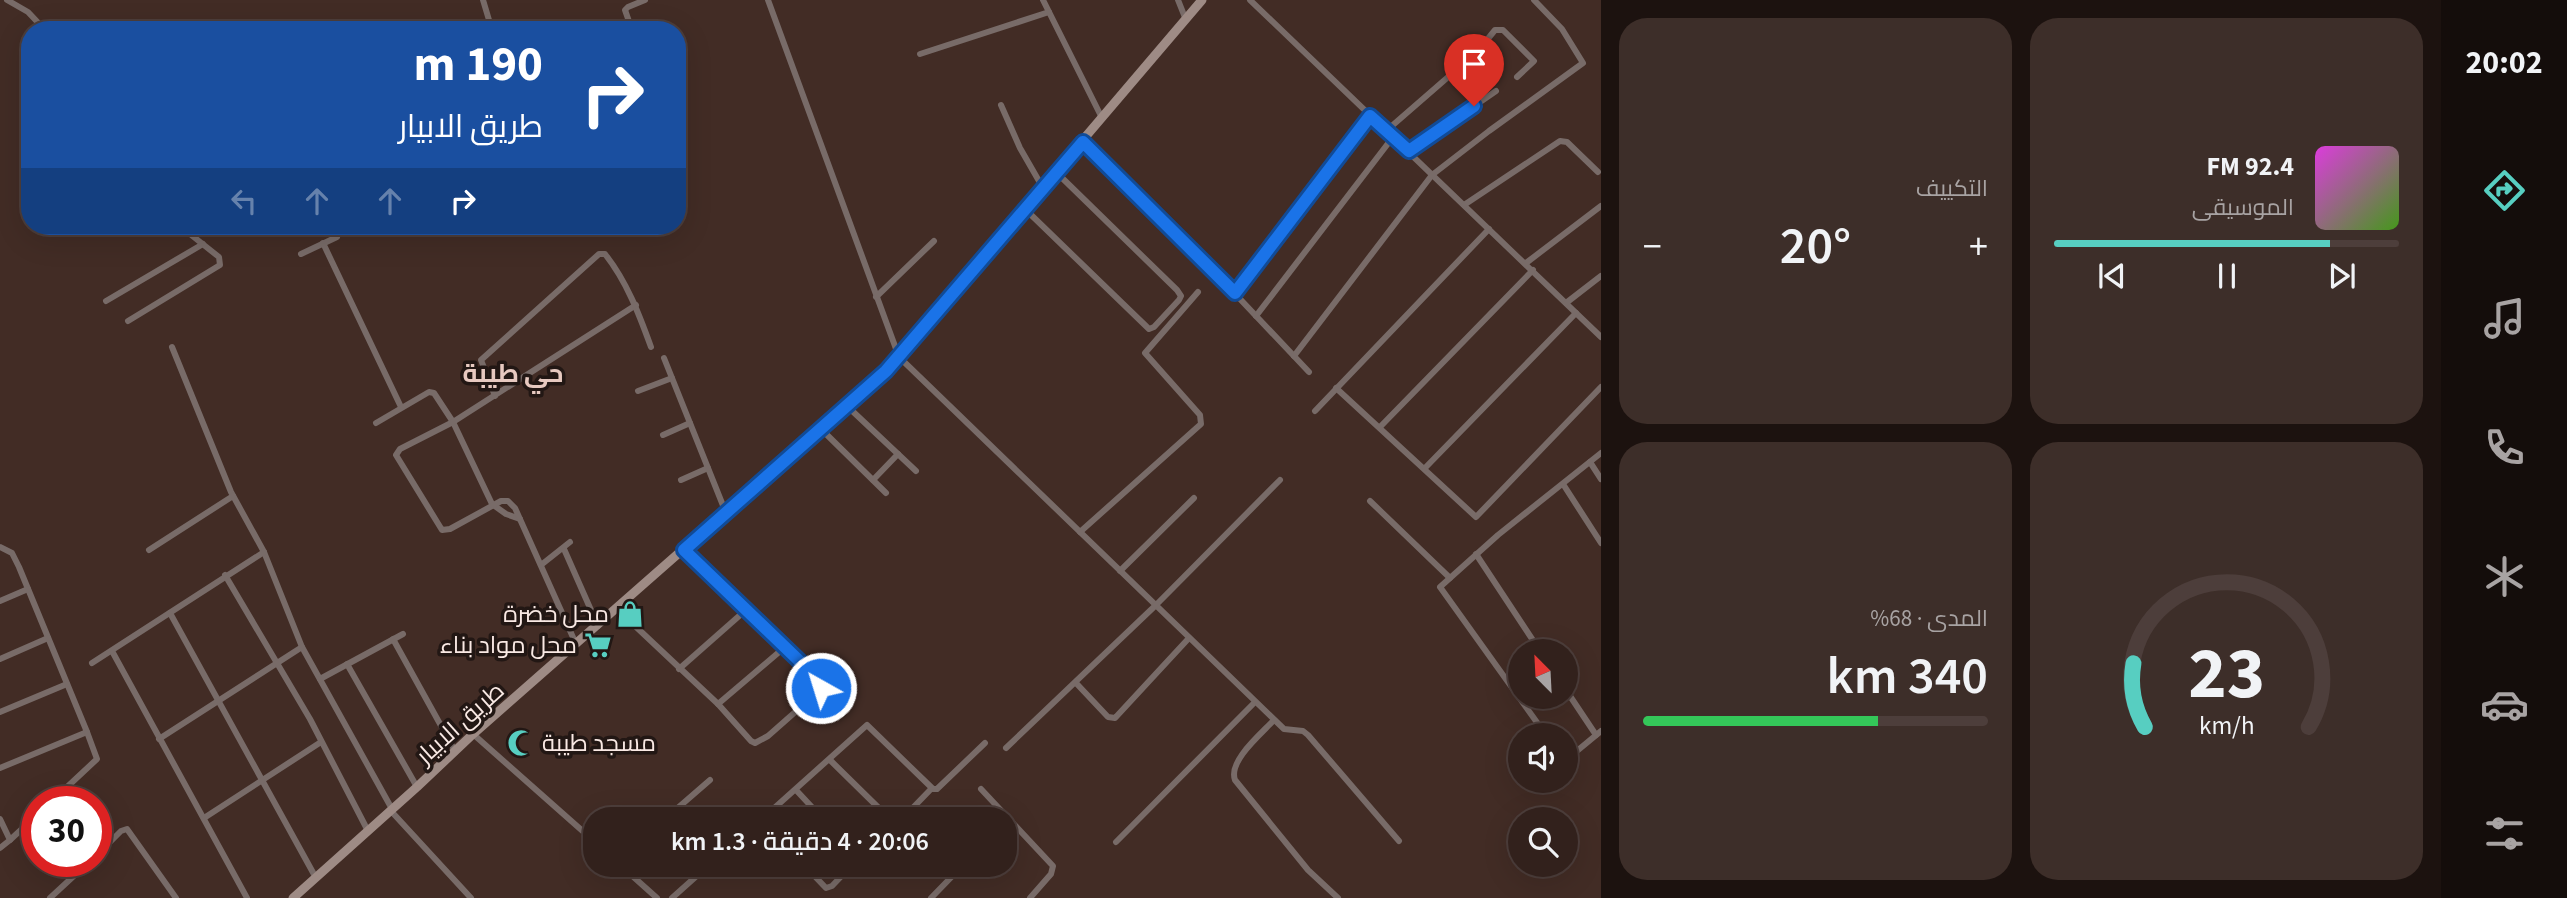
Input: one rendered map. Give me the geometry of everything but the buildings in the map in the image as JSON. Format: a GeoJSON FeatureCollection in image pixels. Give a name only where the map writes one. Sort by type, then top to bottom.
{"type":"FeatureCollection","features":[{"type":"Feature","properties":{"kind":"main road","name":"طريق الابيار"},"geometry":{"type":"LineString","coordinates":[[293,898],[473,734],[847,406],[899,357],[1202,0]]}},
{"type":"Feature","properties":{"kind":"street"},"geometry":{"type":"LineString","coordinates":[[7,0],[28,12],[36,21]]}},
{"type":"Feature","properties":{"kind":"street"},"geometry":{"type":"LineString","coordinates":[[483,0],[489,21]]}},
{"type":"Feature","properties":{"kind":"street"},"geometry":{"type":"LineString","coordinates":[[629,21],[625,10],[645,0]]}},
{"type":"Feature","properties":{"kind":"street"},"geometry":{"type":"LineString","coordinates":[[768,0],[899,357],[1274,720],[1284,729],[1303,731],[1308,735],[1399,841]]}},
{"type":"Feature","properties":{"kind":"street"},"geometry":{"type":"LineString","coordinates":[[1045,0],[1102,118]]}},
{"type":"Feature","properties":{"kind":"street"},"geometry":{"type":"LineString","coordinates":[[1178,0],[1186,20]]}},
{"type":"Feature","properties":{"kind":"street"},"geometry":{"type":"LineString","coordinates":[[1250,0],[1601,337]]}},
{"type":"Feature","properties":{"kind":"street"},"geometry":{"type":"LineString","coordinates":[[1294,356],[1432,175],[1583,63],[1562,29],[1534,0]]}},
{"type":"Feature","properties":{"kind":"street"},"geometry":{"type":"LineString","coordinates":[[920,54],[1049,12]]}},
{"type":"Feature","properties":{"kind":"street"},"geometry":{"type":"LineString","coordinates":[[1386,131],[1478,51],[1495,30],[1503,30],[1534,61],[1517,76]]}},
{"type":"Feature","properties":{"kind":"street"},"geometry":{"type":"LineString","coordinates":[[1409,151],[1496,91]]}},
{"type":"Feature","properties":{"kind":"street"},"geometry":{"type":"LineString","coordinates":[[1001,105],[1020,148],[1043,188]]}},
{"type":"Feature","properties":{"kind":"street"},"geometry":{"type":"LineString","coordinates":[[1235,293],[1370,116]]}},
{"type":"Feature","properties":{"kind":"street"},"geometry":{"type":"LineString","coordinates":[[1256,316],[1393,137]]}},
{"type":"Feature","properties":{"kind":"street"},"geometry":{"type":"LineString","coordinates":[[1464,205],[1560,141],[1567,142],[1598,172]]}},
{"type":"Feature","properties":{"kind":"street"},"geometry":{"type":"LineString","coordinates":[[1083,142],[1235,293],[1309,372]]}},
{"type":"Feature","properties":{"kind":"street"},"geometry":{"type":"LineString","coordinates":[[1025,209],[1149,329],[1180,300],[1181,294],[1057,173]]}},
{"type":"Feature","properties":{"kind":"street"},"geometry":{"type":"LineString","coordinates":[[1526,263],[1601,206]]}},
{"type":"Feature","properties":{"kind":"street"},"geometry":{"type":"LineString","coordinates":[[1315,411],[1489,229]]}},
{"type":"Feature","properties":{"kind":"street"},"geometry":{"type":"LineString","coordinates":[[128,321],[217,268],[219,257],[192,235]]}},
{"type":"Feature","properties":{"kind":"street"},"geometry":{"type":"LineString","coordinates":[[302,254],[337,237]]}},
{"type":"Feature","properties":{"kind":"street"},"geometry":{"type":"LineString","coordinates":[[876,297],[934,241]]}},
{"type":"Feature","properties":{"kind":"street"},"geometry":{"type":"LineString","coordinates":[[323,243],[401,407]]}},
{"type":"Feature","properties":{"kind":"street"},"geometry":{"type":"LineString","coordinates":[[106,302],[203,244]]}},
{"type":"Feature","properties":{"kind":"street"},"geometry":{"type":"LineString","coordinates":[[495,396],[481,360],[602,253],[636,305],[651,347]]}},
{"type":"Feature","properties":{"kind":"street"},"geometry":{"type":"LineString","coordinates":[[1380,427],[1533,270]]}},
{"type":"Feature","properties":{"kind":"street"},"geometry":{"type":"LineString","coordinates":[[1566,303],[1601,276]]}},
{"type":"Feature","properties":{"kind":"street"},"geometry":{"type":"LineString","coordinates":[[1080,532],[1201,424],[1200,415],[1145,353],[1198,292]]}},
{"type":"Feature","properties":{"kind":"street"},"geometry":{"type":"LineString","coordinates":[[576,645],[515,508],[508,501],[492,504],[450,529],[442,530],[396,455],[400,449],[453,422],[636,305]]}},
{"type":"Feature","properties":{"kind":"street"},"geometry":{"type":"LineString","coordinates":[[1425,468],[1576,313]]}},
{"type":"Feature","properties":{"kind":"street"},"geometry":{"type":"LineString","coordinates":[[172,347],[233,496],[264,552],[302,647],[391,810],[471,898]]}},
{"type":"Feature","properties":{"kind":"street"},"geometry":{"type":"LineString","coordinates":[[664,358],[726,513]]}},
{"type":"Feature","properties":{"kind":"street"},"geometry":{"type":"LineString","coordinates":[[638,391],[672,378]]}},
{"type":"Feature","properties":{"kind":"street"},"geometry":{"type":"LineString","coordinates":[[1336,388],[1476,517],[1601,387]]}},
{"type":"Feature","properties":{"kind":"street"},"geometry":{"type":"LineString","coordinates":[[376,422],[429,391],[434,393],[453,422],[492,504]]}},
{"type":"Feature","properties":{"kind":"street"},"geometry":{"type":"LineString","coordinates":[[847,406],[916,471]]}},
{"type":"Feature","properties":{"kind":"street"},"geometry":{"type":"LineString","coordinates":[[663,435],[690,423]]}},
{"type":"Feature","properties":{"kind":"street"},"geometry":{"type":"LineString","coordinates":[[821,429],[886,493]]}},
{"type":"Feature","properties":{"kind":"street"},"geometry":{"type":"LineString","coordinates":[[1537,723],[1440,587],[1476,554],[1601,453]]}},
{"type":"Feature","properties":{"kind":"street"},"geometry":{"type":"LineString","coordinates":[[873,480],[898,454]]}},
{"type":"Feature","properties":{"kind":"street"},"geometry":{"type":"LineString","coordinates":[[1590,462],[1601,479]]}},
{"type":"Feature","properties":{"kind":"street"},"geometry":{"type":"LineString","coordinates":[[681,480],[708,468]]}},
{"type":"Feature","properties":{"kind":"street"},"geometry":{"type":"LineString","coordinates":[[1006,748],[1156,605],[1280,480]]}},
{"type":"Feature","properties":{"kind":"street"},"geometry":{"type":"LineString","coordinates":[[1563,484],[1601,543]]}},
{"type":"Feature","properties":{"kind":"street"},"geometry":{"type":"LineString","coordinates":[[149,550],[233,496]]}},
{"type":"Feature","properties":{"kind":"street"},"geometry":{"type":"LineString","coordinates":[[1120,570],[1194,498]]}},
{"type":"Feature","properties":{"kind":"street"},"geometry":{"type":"LineString","coordinates":[[1370,501],[1450,578]]}},
{"type":"Feature","properties":{"kind":"street"},"geometry":{"type":"LineString","coordinates":[[541,565],[570,542]]}},
{"type":"Feature","properties":{"kind":"street"},"geometry":{"type":"LineString","coordinates":[[0,547],[12,553],[97,759],[68,786]]}},
{"type":"Feature","properties":{"kind":"street"},"geometry":{"type":"LineString","coordinates":[[564,548],[598,626]]}},
{"type":"Feature","properties":{"kind":"street"},"geometry":{"type":"LineString","coordinates":[[617,609],[718,704],[751,741],[760,742],[768,736],[821,688],[816,677],[684,550]]}},
{"type":"Feature","properties":{"kind":"street"},"geometry":{"type":"LineString","coordinates":[[92,663],[264,552]]}},
{"type":"Feature","properties":{"kind":"street"},"geometry":{"type":"LineString","coordinates":[[1476,554],[1532,639]]}},
{"type":"Feature","properties":{"kind":"street"},"geometry":{"type":"LineString","coordinates":[[225,575],[277,663],[368,831]]}},
{"type":"Feature","properties":{"kind":"street"},"geometry":{"type":"LineString","coordinates":[[0,601],[28,589]]}},
{"type":"Feature","properties":{"kind":"street"},"geometry":{"type":"LineString","coordinates":[[679,669],[747,609]]}},
{"type":"Feature","properties":{"kind":"street"},"geometry":{"type":"LineString","coordinates":[[170,613],[316,878]]}},
{"type":"Feature","properties":{"kind":"street"},"geometry":{"type":"LineString","coordinates":[[320,679],[403,634]]}},
{"type":"Feature","properties":{"kind":"street"},"geometry":{"type":"LineString","coordinates":[[0,659],[48,638]]}},
{"type":"Feature","properties":{"kind":"street"},"geometry":{"type":"LineString","coordinates":[[1076,683],[1108,717],[1115,718],[1189,638]]}},
{"type":"Feature","properties":{"kind":"street"},"geometry":{"type":"LineString","coordinates":[[393,639],[455,751]]}},
{"type":"Feature","properties":{"kind":"street"},"geometry":{"type":"LineString","coordinates":[[159,739],[302,647]]}},
{"type":"Feature","properties":{"kind":"street"},"geometry":{"type":"LineString","coordinates":[[718,704],[785,647]]}},
{"type":"Feature","properties":{"kind":"street"},"geometry":{"type":"LineString","coordinates":[[112,651],[247,898]]}},
{"type":"Feature","properties":{"kind":"street"},"geometry":{"type":"LineString","coordinates":[[347,664],[417,787]]}},
{"type":"Feature","properties":{"kind":"street"},"geometry":{"type":"LineString","coordinates":[[0,712],[67,684]]}},
{"type":"Feature","properties":{"kind":"street"},"geometry":{"type":"LineString","coordinates":[[1116,842],[1255,702]]}},
{"type":"Feature","properties":{"kind":"street"},"geometry":{"type":"LineString","coordinates":[[1578,706],[1599,733],[1578,750]]}},
{"type":"Feature","properties":{"kind":"street"},"geometry":{"type":"LineString","coordinates":[[1274,720],[1235,763],[1235,780],[1308,870],[1338,898]]}},
{"type":"Feature","properties":{"kind":"street"},"geometry":{"type":"LineString","coordinates":[[776,807],[868,725],[931,789],[937,789],[985,743]]}},
{"type":"Feature","properties":{"kind":"street"},"geometry":{"type":"LineString","coordinates":[[0,768],[87,732]]}},
{"type":"Feature","properties":{"kind":"street"},"geometry":{"type":"LineString","coordinates":[[473,734],[583,831]]}},
{"type":"Feature","properties":{"kind":"street"},"geometry":{"type":"LineString","coordinates":[[204,818],[321,742]]}},
{"type":"Feature","properties":{"kind":"street"},"geometry":{"type":"LineString","coordinates":[[830,760],[878,807]]}},
{"type":"Feature","properties":{"kind":"street"},"geometry":{"type":"LineString","coordinates":[[679,807],[710,780]]}},
{"type":"Feature","properties":{"kind":"street"},"geometry":{"type":"LineString","coordinates":[[914,807],[931,789]]}},
{"type":"Feature","properties":{"kind":"street"},"geometry":{"type":"LineString","coordinates":[[981,789],[996,807]]}},
{"type":"Feature","properties":{"kind":"street"},"geometry":{"type":"LineString","coordinates":[[796,790],[812,807]]}},
{"type":"Feature","properties":{"kind":"street"},"geometry":{"type":"LineString","coordinates":[[0,819],[9,840]]}},
{"type":"Feature","properties":{"kind":"street"},"geometry":{"type":"LineString","coordinates":[[0,848],[21,829]]}},
{"type":"Feature","properties":{"kind":"street"},"geometry":{"type":"LineString","coordinates":[[112,840],[127,829],[176,898]]}},
{"type":"Feature","properties":{"kind":"street"},"geometry":{"type":"LineString","coordinates":[[1017,831],[1053,866],[1051,874],[1030,898]]}},
{"type":"Feature","properties":{"kind":"street"},"geometry":{"type":"LineString","coordinates":[[50,898],[73,877]]}},
{"type":"Feature","properties":{"kind":"street"},"geometry":{"type":"LineString","coordinates":[[634,877],[657,898]]}},
{"type":"Feature","properties":{"kind":"street"},"geometry":{"type":"LineString","coordinates":[[672,898],[695,877]]}},
{"type":"Feature","properties":{"kind":"street"},"geometry":{"type":"LineString","coordinates":[[815,877],[826,888],[841,877]]}},
{"type":"Feature","properties":{"kind":"street"},"geometry":{"type":"LineString","coordinates":[[931,898],[951,877]]}},
{"type":"Feature","properties":{"kind":"place","name":"محل خضرة"},"geometry":{"type":"Point","coordinates":[630,614]}},
{"type":"Feature","properties":{"kind":"place","name":"محل مواد بناء"},"geometry":{"type":"Point","coordinates":[598,645]}},
{"type":"Feature","properties":{"kind":"place","name":"مسجد طيبة"},"geometry":{"type":"Point","coordinates":[521,743]}},
{"type":"Feature","properties":{"kind":"district","name":"حي طيبة"},"geometry":{"type":"Point","coordinates":[513,373]}},
{"type":"Feature","properties":{"kind":"route"},"geometry":{"type":"LineString","coordinates":[[821,688],[816,677],[684,550],[886,371],[1083,142],[1235,293],[1370,116],[1409,151],[1474,106]]}}]}
